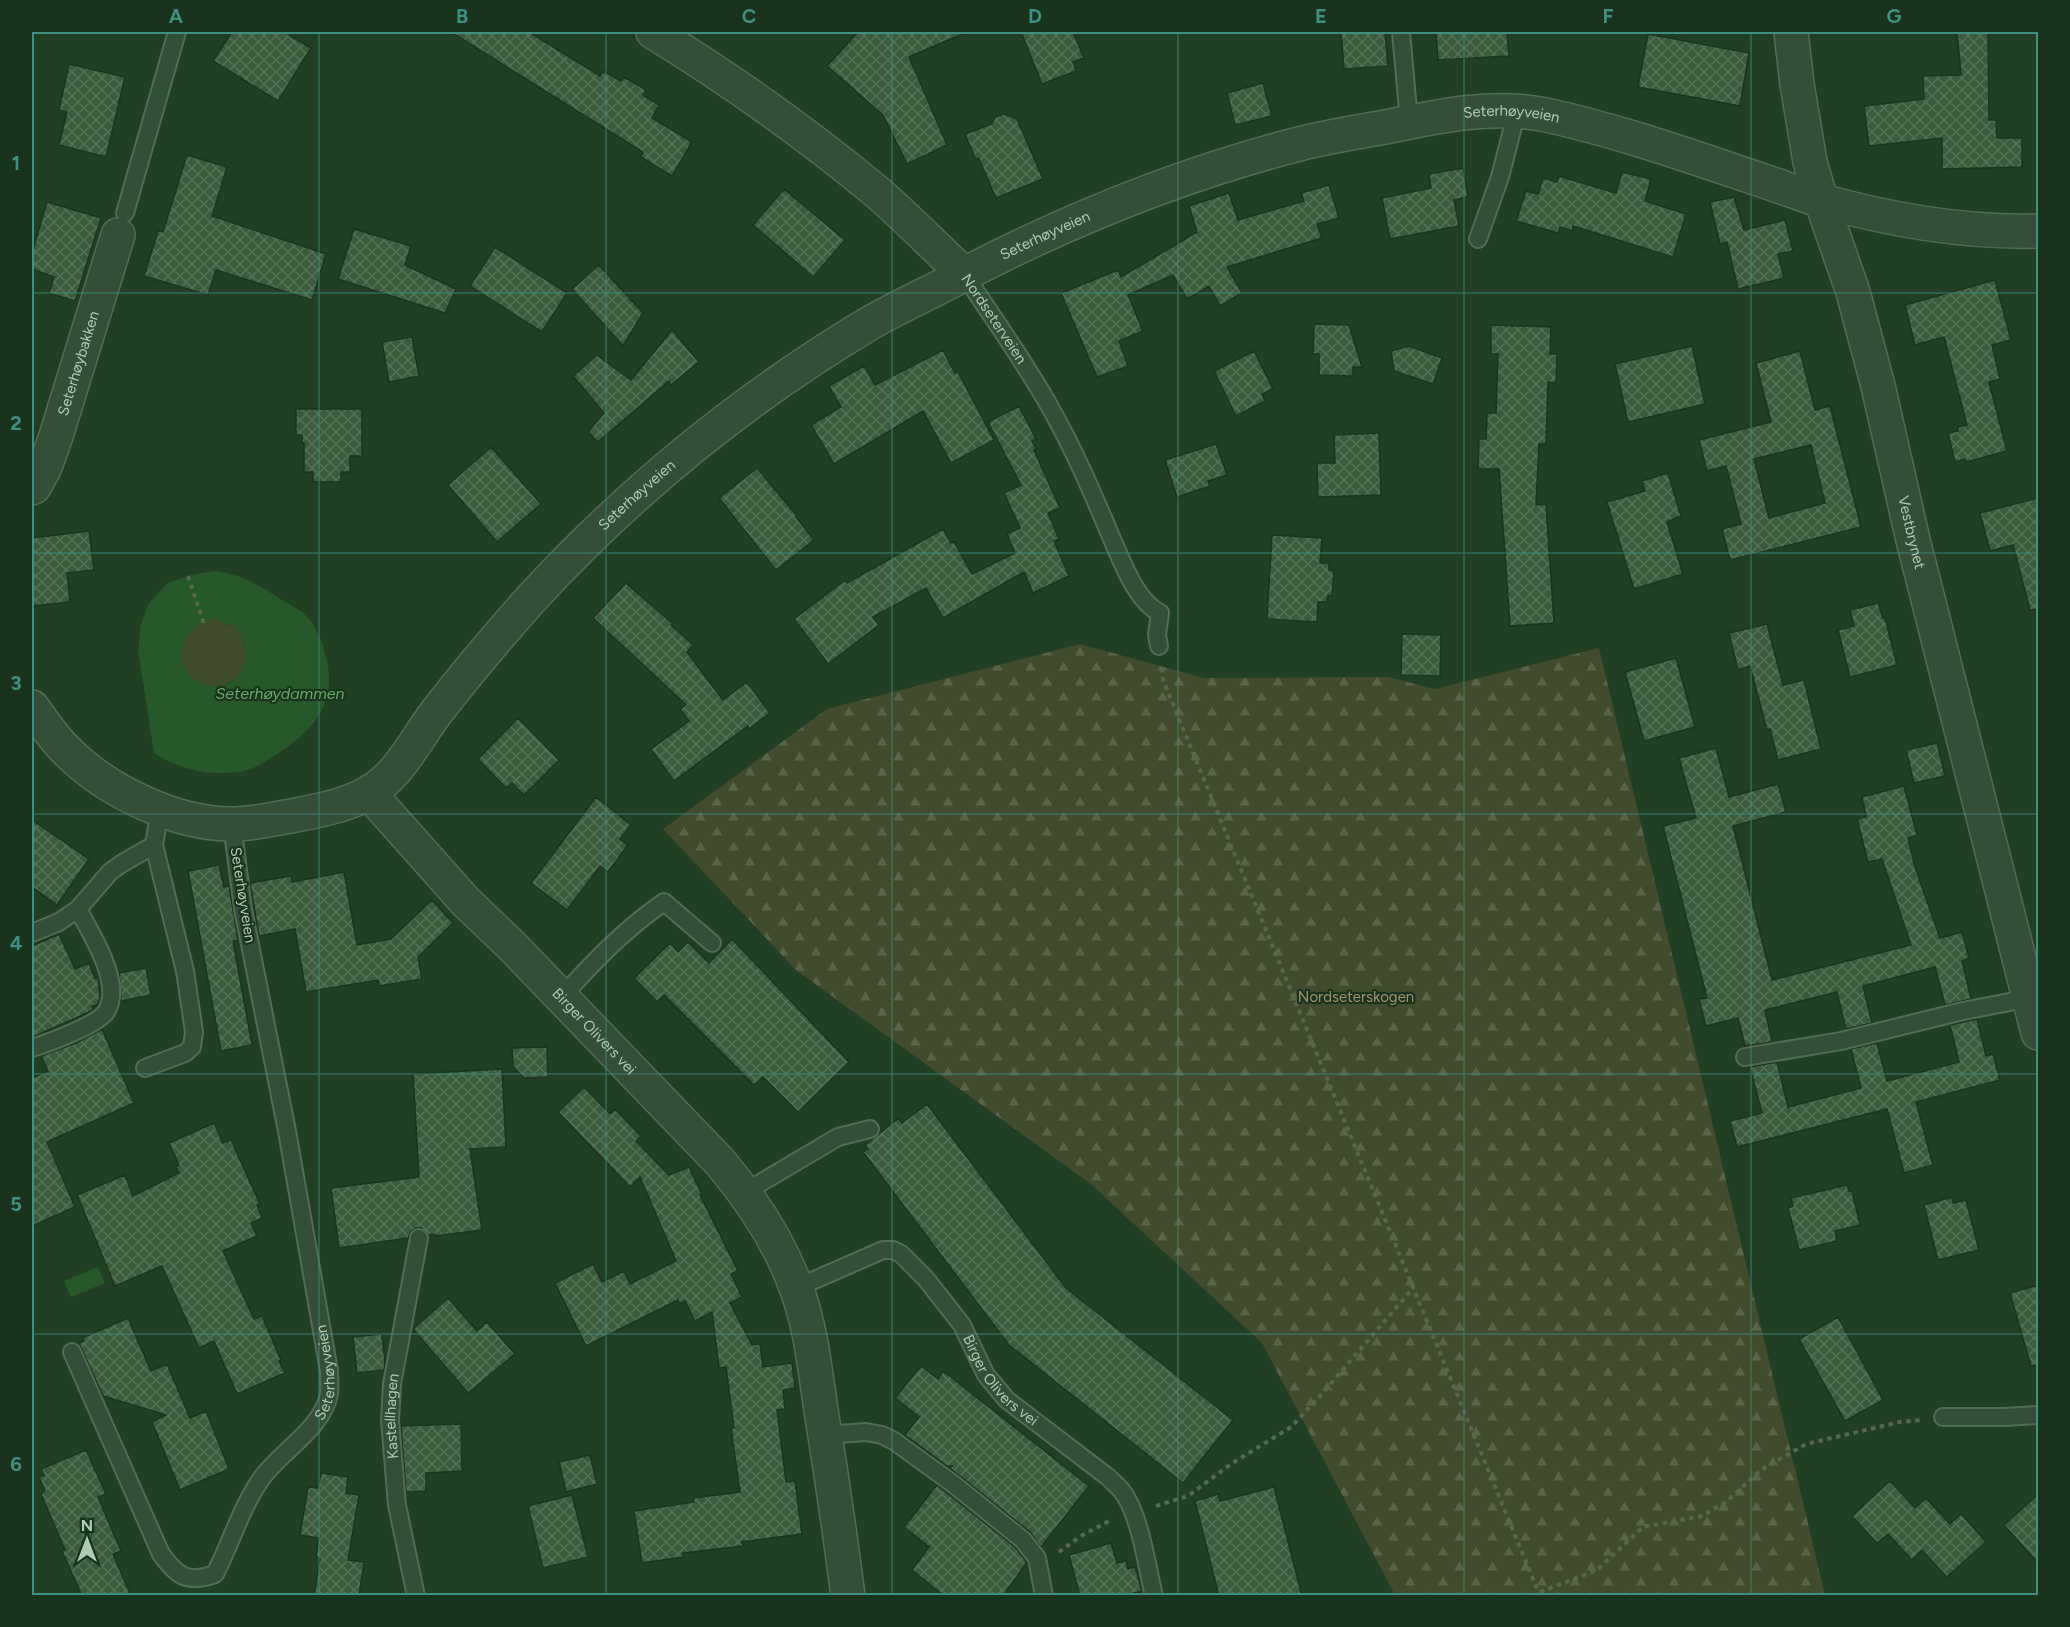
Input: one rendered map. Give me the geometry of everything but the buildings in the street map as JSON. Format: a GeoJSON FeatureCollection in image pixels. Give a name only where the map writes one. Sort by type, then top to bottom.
{"type":"FeatureCollection","features":[{"type":"Feature","properties":{"kind":"street","name":"Nordseterveien"},"geometry":{"type":"LineString","coordinates":[[653,32],[732,81],[811,139],[878,193],[964,274]]}},
{"type":"Feature","properties":{"kind":"street","name":"Vestbrynet"},"geometry":{"type":"LineString","coordinates":[[1791,32],[1810,162],[1862,324],[1913,540],[2038,1034]]}},
{"type":"Feature","properties":{"kind":"street","name":"Seterhøyveien"},"geometry":{"type":"LineString","coordinates":[[32,707],[57,752],[118,789],[160,810],[194,819],[232,824],[269,820],[313,811],[369,793],[399,765],[435,714],[527,604],[570,558],[645,486],[732,414],[873,322],[1022,244],[1084,217],[1209,171],[1303,142],[1409,122],[1494,110],[1518,111],[1588,125],[1821,200],[1951,226],[2019,232],[2038,231]]}},
{"type":"Feature","properties":{"kind":"street","name":"Seterhøybakken"},"geometry":{"type":"LineString","coordinates":[[32,488],[45,468],[56,436],[122,224]]}},
{"type":"Feature","properties":{"kind":"street","name":"Birger Olivers vei"},"geometry":{"type":"LineString","coordinates":[[369,793],[465,901],[562,997],[720,1162],[745,1192],[782,1254],[796,1288],[811,1343],[848,1596]]}},
{"type":"Feature","properties":{"kind":"lane","name":"Seterhøybakken"},"geometry":{"type":"LineString","coordinates":[[122,224],[177,32]]}},
{"type":"Feature","properties":{"kind":"lane"},"geometry":{"type":"LineString","coordinates":[[1401,32],[1409,122]]}},
{"type":"Feature","properties":{"kind":"lane"},"geometry":{"type":"LineString","coordinates":[[1478,239],[1500,177],[1518,111]]}},
{"type":"Feature","properties":{"kind":"lane","name":"Nordseterveien"},"geometry":{"type":"LineString","coordinates":[[964,274],[1051,408],[1091,488],[1118,553],[1142,598],[1160,614],[1159,646]]}},
{"type":"Feature","properties":{"kind":"lane"},"geometry":{"type":"LineString","coordinates":[[145,1068],[185,1053],[192,1047],[194,1032],[185,971],[154,845],[160,810]]}},
{"type":"Feature","properties":{"kind":"lane","name":"Seterhøyveien"},"geometry":{"type":"LineString","coordinates":[[72,1353],[161,1554],[172,1569],[184,1577],[201,1579],[215,1574],[261,1479],[307,1431],[321,1413],[329,1395],[329,1371],[243,909],[232,824]]}},
{"type":"Feature","properties":{"kind":"lane"},"geometry":{"type":"LineString","coordinates":[[32,933],[59,922],[78,909],[110,872],[154,845]]}},
{"type":"Feature","properties":{"kind":"lane"},"geometry":{"type":"LineString","coordinates":[[562,997],[598,957],[664,902],[712,943]]}},
{"type":"Feature","properties":{"kind":"lane"},"geometry":{"type":"LineString","coordinates":[[32,1048],[97,1021],[106,1012],[111,1000],[106,966],[78,909]]}},
{"type":"Feature","properties":{"kind":"lane"},"geometry":{"type":"LineString","coordinates":[[1745,1057],[1841,1041],[1963,1011],[2030,998]]}},
{"type":"Feature","properties":{"kind":"lane"},"geometry":{"type":"LineString","coordinates":[[745,1192],[838,1137],[870,1129]]}},
{"type":"Feature","properties":{"kind":"lane","name":"Kastellhagen"},"geometry":{"type":"LineString","coordinates":[[416,1596],[398,1505],[390,1420],[392,1384],[419,1238]]}},
{"type":"Feature","properties":{"kind":"lane","name":"Birger Olivers vei"},"geometry":{"type":"LineString","coordinates":[[796,1288],[883,1250],[893,1250],[901,1254],[926,1279],[962,1325],[977,1361],[1007,1400],[1108,1477],[1123,1492],[1139,1533],[1154,1596]]}},
{"type":"Feature","properties":{"kind":"lane"},"geometry":{"type":"LineString","coordinates":[[1943,1417],[2038,1415]]}},
{"type":"Feature","properties":{"kind":"lane"},"geometry":{"type":"LineString","coordinates":[[825,1435],[866,1432],[882,1435],[894,1441],[952,1483],[1023,1540],[1037,1558],[1044,1596]]}},
{"type":"Feature","properties":{"kind":"path"},"geometry":{"type":"LineString","coordinates":[[188,576],[204,624]]}},
{"type":"Feature","properties":{"kind":"path"},"geometry":{"type":"LineString","coordinates":[[1159,646],[1163,680],[1540,1594],[1597,1570],[1643,1527],[1702,1516],[1726,1502],[1761,1470],[1806,1444],[1900,1422],[1943,1417]]}},
{"type":"Feature","properties":{"kind":"path"},"geometry":{"type":"LineString","coordinates":[[1132,1512],[1188,1496],[1231,1464],[1291,1426],[1320,1396],[1414,1287]]}},
{"type":"Feature","properties":{"kind":"path"},"geometry":{"type":"LineString","coordinates":[[1061,1552],[1081,1536],[1103,1523]]}},
{"type":"Feature","properties":{"kind":"green space"},"geometry":{"type":"Polygon","coordinates":[[[214,618],[231,626],[234,623],[244,644],[244,663],[238,676],[227,684],[214,686],[201,683],[190,676],[183,664],[183,649],[190,633],[214,618]]]}},
{"type":"Feature","properties":{"kind":"green space","name":"Nordseterskogen"},"geometry":{"type":"Polygon","coordinates":[[[1080,644],[1204,678],[1388,677],[1435,689],[1599,648],[1825,1595],[1395,1595],[1262,1343],[1092,1185],[796,970],[663,829],[827,709],[1080,644]]]}},
{"type":"Feature","properties":{"kind":"water","name":"Seterhøydammen"},"geometry":{"type":"Polygon","coordinates":[[[214,571],[224,572],[241,577],[264,589],[307,617],[317,631],[325,653],[329,670],[329,685],[321,712],[303,734],[291,744],[248,770],[226,773],[204,772],[183,767],[154,753],[138,650],[141,624],[149,603],[168,583],[214,571]],[[214,618],[190,633],[183,649],[183,664],[190,676],[201,683],[214,686],[227,684],[238,676],[244,663],[244,644],[234,623],[231,624],[232,626],[214,618]]]}},
{"type":"Feature","properties":{"kind":"water"},"geometry":{"type":"Polygon","coordinates":[[[98,1267],[105,1283],[71,1297],[64,1281],[98,1267]]]}}]}
